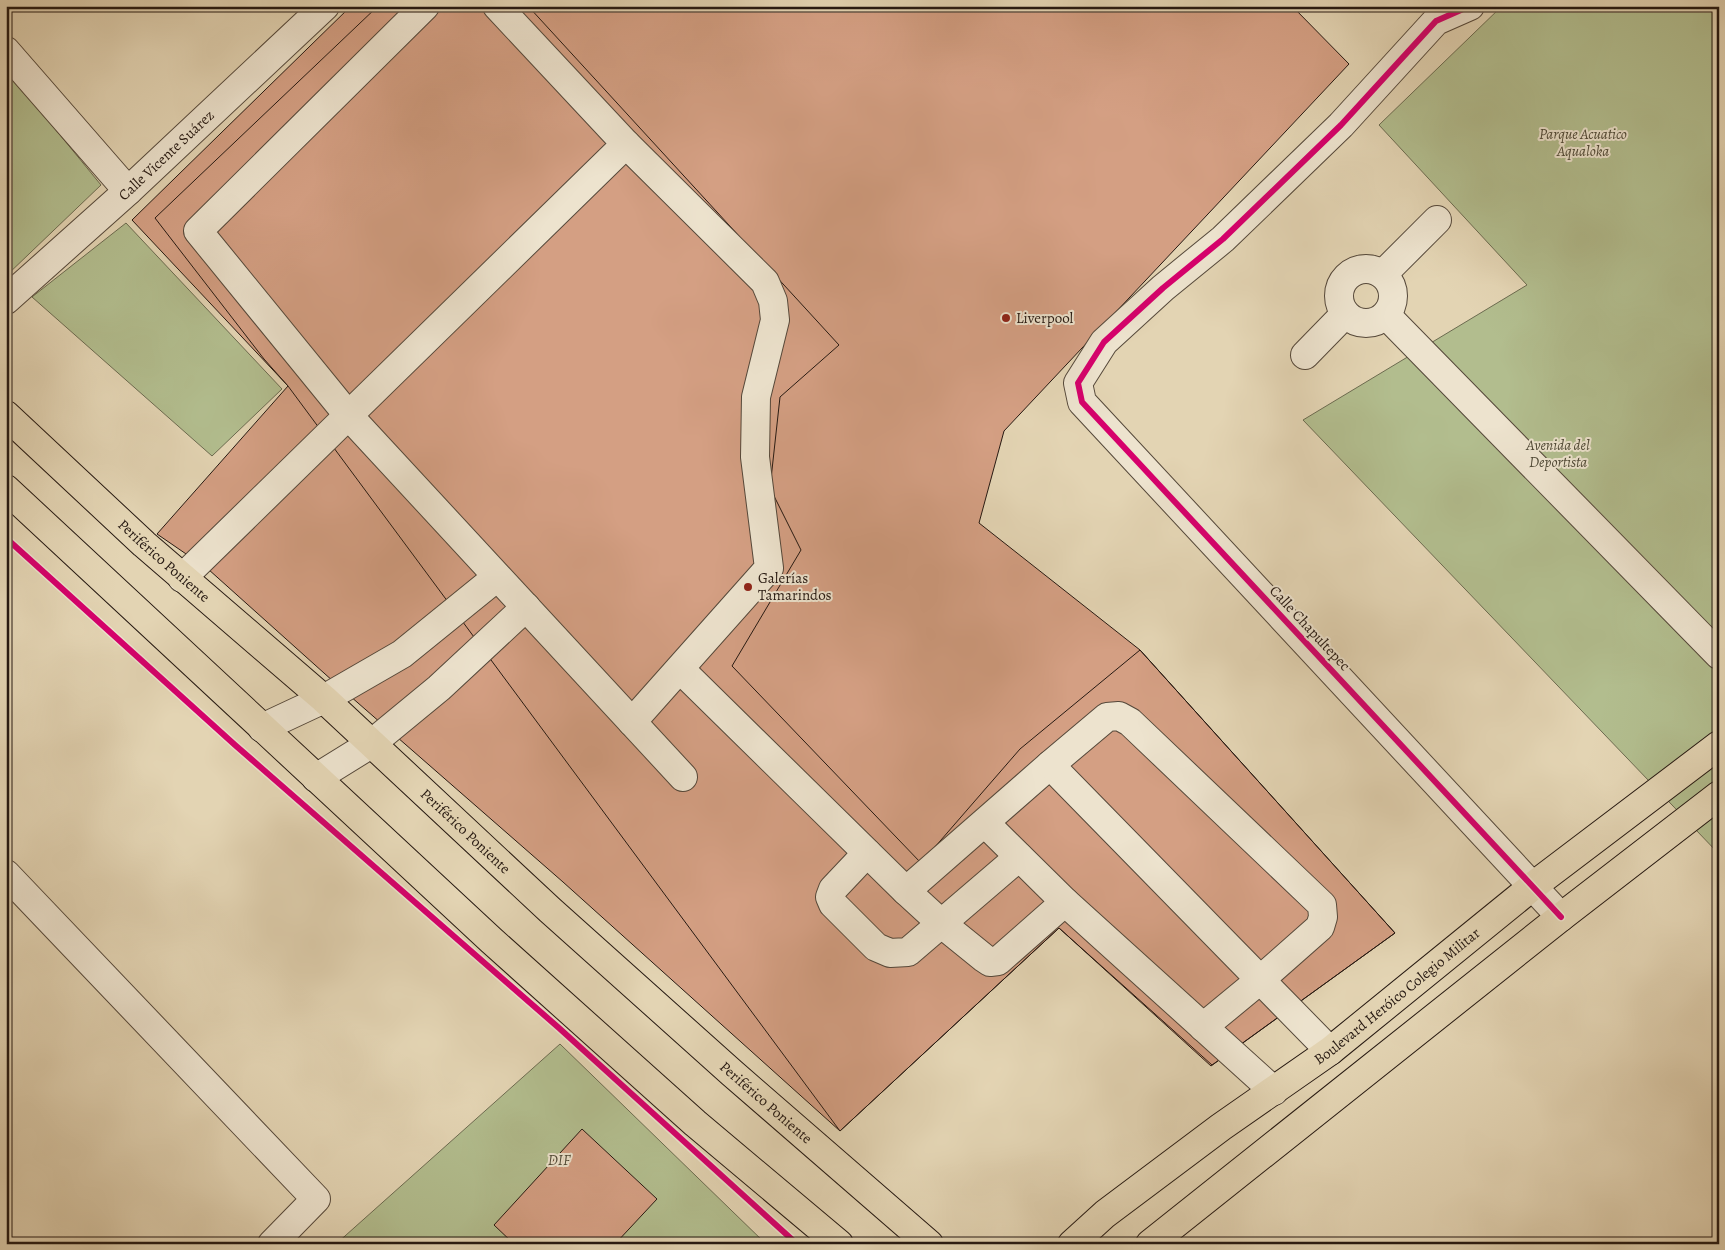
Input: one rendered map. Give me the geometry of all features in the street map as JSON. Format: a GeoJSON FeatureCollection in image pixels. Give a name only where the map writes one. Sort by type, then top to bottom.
{"type":"FeatureCollection","features":[{"type":"Feature","properties":{"kind":"main road","name":"Periférico Poniente"},"geometry":{"type":"LineString","coordinates":[[6,415],[144,544],[324,700],[732,1073],[929,1244]]}},
{"type":"Feature","properties":{"kind":"main road"},"geometry":{"type":"LineString","coordinates":[[6,489],[491,940],[695,1123],[839,1244]]}},
{"type":"Feature","properties":{"kind":"main road","name":"Boulevard Heróico Colegio Militar"},"geometry":{"type":"LineString","coordinates":[[1072,1244],[1104,1214],[1221,1126],[1330,1051],[1533,886],[1719,745]]}},
{"type":"Feature","properties":{"kind":"main road"},"geometry":{"type":"LineString","coordinates":[[1150,1244],[1561,917],[1719,794]]}},
{"type":"Feature","properties":{"kind":"street","name":"Calle Vicente Suárez"},"geometry":{"type":"LineString","coordinates":[[6,300],[128,191],[325,6]]}},
{"type":"Feature","properties":{"kind":"street"},"geometry":{"type":"LineString","coordinates":[[425,6],[198,231],[348,415],[683,778]]}},
{"type":"Feature","properties":{"kind":"street"},"geometry":{"type":"LineString","coordinates":[[497,6],[626,144],[765,282],[773,301],[775,320],[756,397],[755,457],[769,568],[632,722]]}},
{"type":"Feature","properties":{"kind":"street"},"geometry":{"type":"LineString","coordinates":[[1430,13],[1470,6]]}},
{"type":"Feature","properties":{"kind":"street","name":"Calle Chapultepec"},"geometry":{"type":"LineString","coordinates":[[1430,13],[1341,125],[1230,233],[1162,288],[1104,342],[1078,383],[1082,402],[1561,917]]}},
{"type":"Feature","properties":{"kind":"street"},"geometry":{"type":"LineString","coordinates":[[6,51],[128,191]]}},
{"type":"Feature","properties":{"kind":"street"},"geometry":{"type":"LineString","coordinates":[[182,578],[626,144]]}},
{"type":"Feature","properties":{"kind":"street"},"geometry":{"type":"LineString","coordinates":[[1383,274],[1437,220]]}},
{"type":"Feature","properties":{"kind":"street"},"geometry":{"type":"LineString","coordinates":[[1361,269],[1372,269],[1383,274],[1390,282],[1394,294],[1392,305],[1386,315],[1376,321],[1365,323],[1354,321],[1345,314],[1340,304],[1338,292],[1342,282],[1351,273],[1361,269]]}},
{"type":"Feature","properties":{"kind":"street"},"geometry":{"type":"LineString","coordinates":[[1305,355],[1345,314]]}},
{"type":"Feature","properties":{"kind":"street"},"geometry":{"type":"LineString","coordinates":[[1386,315],[1719,655]]}},
{"type":"Feature","properties":{"kind":"street"},"geometry":{"type":"LineString","coordinates":[[262,728],[324,700],[402,654],[497,577]]}},
{"type":"Feature","properties":{"kind":"street"},"geometry":{"type":"LineString","coordinates":[[316,778],[372,744],[439,688],[526,607]]}},
{"type":"Feature","properties":{"kind":"street"},"geometry":{"type":"LineString","coordinates":[[680,669],[906,891],[942,924],[990,962],[998,961],[1065,902]]}},
{"type":"Feature","properties":{"kind":"street"},"geometry":{"type":"LineString","coordinates":[[906,891],[1107,717],[1119,716],[1130,722],[1322,906],[1324,917],[1320,927],[1203,1027]]}},
{"type":"Feature","properties":{"kind":"street"},"geometry":{"type":"LineString","coordinates":[[1050,765],[1330,1051]]}},
{"type":"Feature","properties":{"kind":"street"},"geometry":{"type":"LineString","coordinates":[[985,823],[1065,902],[1274,1091]]}},
{"type":"Feature","properties":{"kind":"street"},"geometry":{"type":"LineString","coordinates":[[867,853],[833,889],[830,897],[833,904],[876,947],[890,953],[908,952],[1019,857]]}},
{"type":"Feature","properties":{"kind":"street"},"geometry":{"type":"LineString","coordinates":[[6,874],[316,1199],[272,1244]]}},
{"type":"Feature","properties":{"kind":"green space","name":"Avenida del Deportista"},"geometry":{"type":"Polygon","coordinates":[[[1502,6],[1719,6],[1719,854],[1303,420],[1527,285],[1379,125],[1502,6]]]}},
{"type":"Feature","properties":{"kind":"green space"},"geometry":{"type":"Polygon","coordinates":[[[6,69],[101,185],[6,276],[6,69]]]}},
{"type":"Feature","properties":{"kind":"green space"},"geometry":{"type":"Polygon","coordinates":[[[126,223],[282,389],[212,456],[32,297],[126,223]]]}},
{"type":"Feature","properties":{"kind":"green space","name":"DIF"},"geometry":{"type":"Polygon","coordinates":[[[560,1044],[766,1244],[336,1244],[560,1044]]]}},
{"type":"Feature","properties":{"kind":"building","name":"Galerías Tamarindos"},"geometry":{"type":"Polygon","coordinates":[[[351,6],[528,6],[839,345],[780,397],[770,488],[801,550],[732,666],[921,863],[1020,749],[1140,650],[1395,933],[1211,1066],[1059,928],[840,1131],[563,882],[208,569],[157,534],[288,386],[132,220],[351,6]]]}},
{"type":"Feature","properties":{"kind":"building","name":"Galerías Tamarindos"},"geometry":{"type":"Polygon","coordinates":[[[378,6],[1292,6],[1349,64],[1004,431],[979,523],[1140,650],[1395,933],[1212,1065],[1059,928],[840,1131],[288,386],[264,359],[155,218],[378,6]]]}},
{"type":"Feature","properties":{"kind":"building"},"geometry":{"type":"Polygon","coordinates":[[[582,1129],[657,1199],[615,1244],[514,1244],[494,1225],[582,1129]]]}},
{"type":"Feature","properties":{"kind":"cycle path"},"geometry":{"type":"LineString","coordinates":[[1470,6],[1436,21],[1341,125],[1223,239],[1163,288],[1104,342],[1078,383],[1082,402],[1561,917]]}},
{"type":"Feature","properties":{"kind":"cycle path"},"geometry":{"type":"LineString","coordinates":[[6,538],[235,745],[559,1028],[797,1244]]}},
{"type":"Feature","properties":{"kind":"place","name":"Liverpool"},"geometry":{"type":"Point","coordinates":[1006,318]}},
{"type":"Feature","properties":{"kind":"place","name":"Galerías Tamarindos"},"geometry":{"type":"Point","coordinates":[748,587]}},
{"type":"Feature","properties":{"kind":"park label","name":"Parque Acuatico Aqualoka"},"geometry":{"type":"Point","coordinates":[1583,142]}}]}
